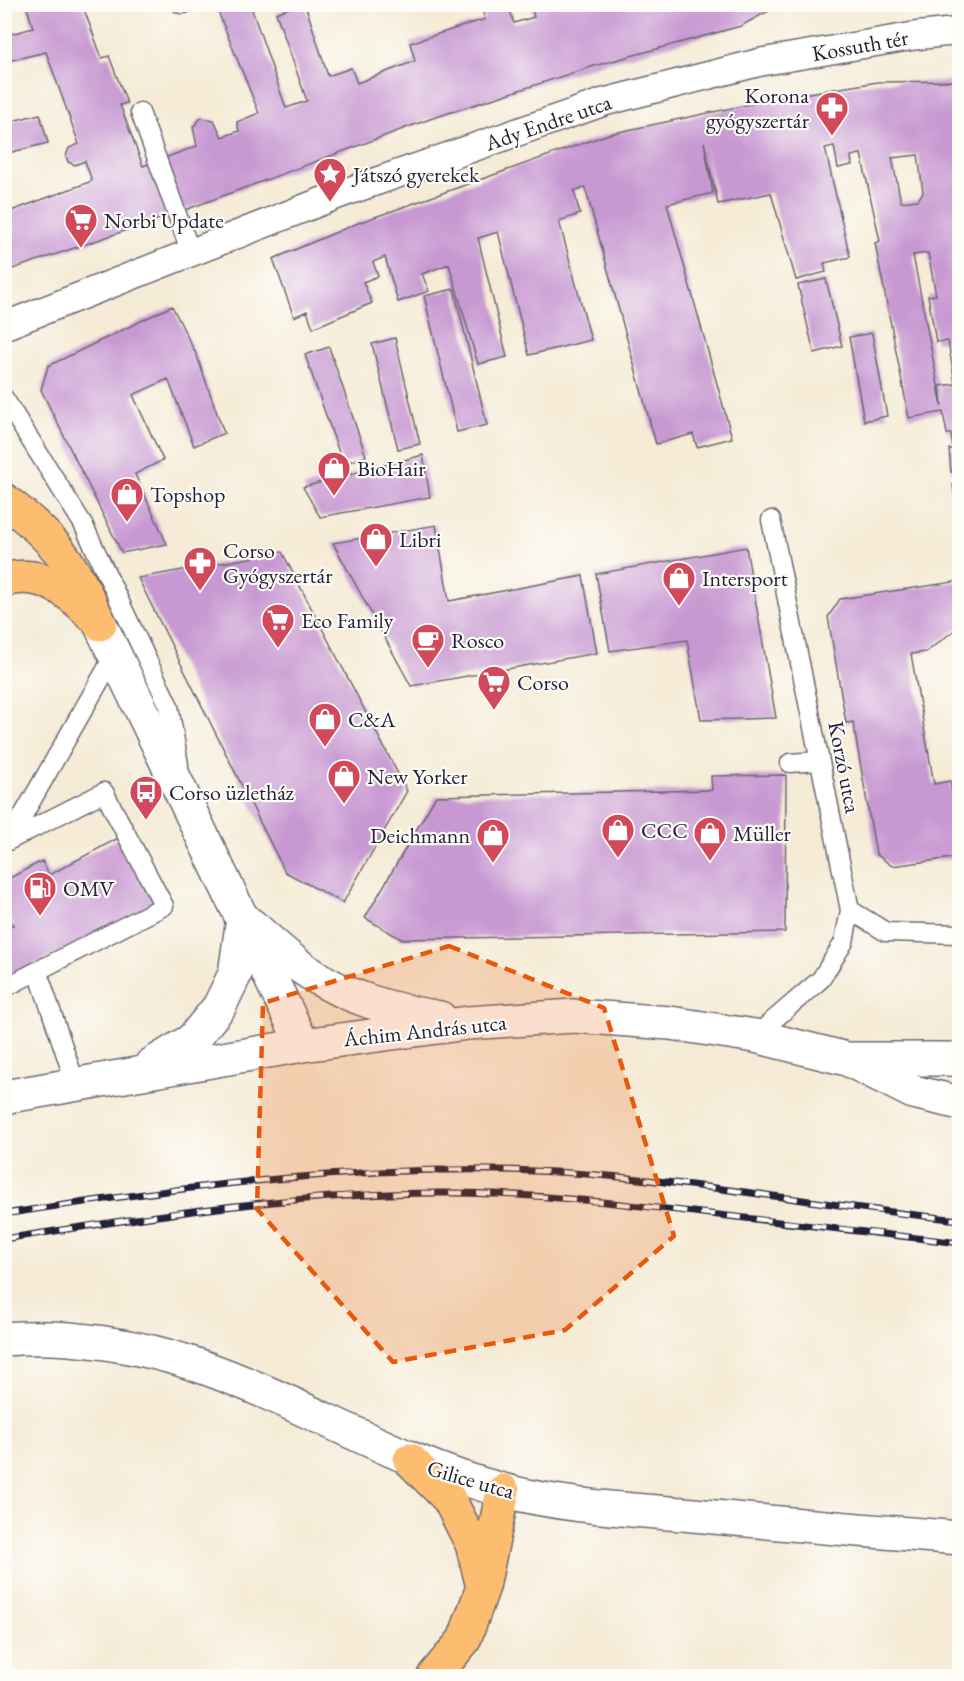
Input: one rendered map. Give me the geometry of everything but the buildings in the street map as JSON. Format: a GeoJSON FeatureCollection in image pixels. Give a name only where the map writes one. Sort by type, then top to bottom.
{"type":"FeatureCollection","features":[{"type":"Feature","properties":{"kind":"main road"},"geometry":{"type":"LineString","coordinates":[[4,500],[30,519],[61,550],[79,577],[100,624]]}},
{"type":"Feature","properties":{"kind":"main road"},"geometry":{"type":"LineString","coordinates":[[4,580],[27,576],[45,579],[78,601],[100,624]]}},
{"type":"Feature","properties":{"kind":"main road"},"geometry":{"type":"LineString","coordinates":[[410,1460],[449,1499],[472,1544],[483,1587]]}},
{"type":"Feature","properties":{"kind":"main road"},"geometry":{"type":"LineString","coordinates":[[434,1677],[464,1640],[483,1587],[503,1491]]}},
{"type":"Feature","properties":{"kind":"street","name":"Kossuth tér"},"geometry":{"type":"LineString","coordinates":[[761,62],[914,36],[960,32]]}},
{"type":"Feature","properties":{"kind":"street","name":"Ady Endre utca"},"geometry":{"type":"LineString","coordinates":[[4,326],[343,193],[604,102],[761,62]]}},
{"type":"Feature","properties":{"kind":"street"},"geometry":{"type":"LineString","coordinates":[[100,624],[303,1045]]}},
{"type":"Feature","properties":{"kind":"street"},"geometry":{"type":"LineString","coordinates":[[243,918],[304,969],[340,991],[378,1004],[468,1023]]}},
{"type":"Feature","properties":{"kind":"street"},"geometry":{"type":"LineString","coordinates":[[136,1074],[192,1040],[219,1007],[235,974],[243,918]]}},
{"type":"Feature","properties":{"kind":"street","name":"Áchim András utca"},"geometry":{"type":"LineString","coordinates":[[4,1097],[303,1045],[468,1023],[574,1016],[670,1023],[755,1036],[847,1059],[913,1092],[960,1103]]}},
{"type":"Feature","properties":{"kind":"street","name":"Áchim András utca"},"geometry":{"type":"LineString","coordinates":[[847,1059],[960,1059]]}},
{"type":"Feature","properties":{"kind":"street","name":"Gilice utca"},"geometry":{"type":"LineString","coordinates":[[4,1339],[84,1342],[145,1351],[198,1366],[410,1460],[503,1491],[593,1506],[960,1538]]}},
{"type":"Feature","properties":{"kind":"lane"},"geometry":{"type":"LineString","coordinates":[[140,112],[191,253]]}},
{"type":"Feature","properties":{"kind":"lane"},"geometry":{"type":"LineString","coordinates":[[4,398],[83,524],[169,706],[186,802]]}},
{"type":"Feature","properties":{"kind":"lane","name":"Korzó utca"},"geometry":{"type":"LineString","coordinates":[[771,520],[850,910]]}},
{"type":"Feature","properties":{"kind":"lane"},"geometry":{"type":"LineString","coordinates":[[6,842],[116,654]]}},
{"type":"Feature","properties":{"kind":"lane"},"geometry":{"type":"LineString","coordinates":[[790,763],[819,761]]}},
{"type":"Feature","properties":{"kind":"lane"},"geometry":{"type":"LineString","coordinates":[[4,984],[6,987],[38,972],[164,906],[104,792],[6,842]]}},
{"type":"Feature","properties":{"kind":"lane"},"geometry":{"type":"LineString","coordinates":[[755,1036],[821,979],[844,942],[850,910],[886,932],[960,934]]}},
{"type":"Feature","properties":{"kind":"lane"},"geometry":{"type":"LineString","coordinates":[[38,972],[76,1085]]}},
{"type":"Feature","properties":{"kind":"highlighted area"},"geometry":{"type":"Polygon","coordinates":[[[449,946],[604,1008],[674,1236],[565,1330],[393,1362],[257,1209],[263,1003],[449,946]]]}},
{"type":"Feature","properties":{"kind":"railway"},"geometry":{"type":"LineString","coordinates":[[4,1214],[148,1193],[294,1178],[368,1172],[514,1170],[633,1178],[960,1220]]}},
{"type":"Feature","properties":{"kind":"railway"},"geometry":{"type":"LineString","coordinates":[[4,1239],[172,1214],[286,1201],[399,1193],[455,1193],[519,1195],[615,1203],[960,1243]]}},
{"type":"Feature","properties":{"kind":"place","name":"Korona gyógyszertár"},"geometry":{"type":"Point","coordinates":[832,137]}},
{"type":"Feature","properties":{"kind":"place","name":"Játszó gyerekek"},"geometry":{"type":"Point","coordinates":[330,203]}},
{"type":"Feature","properties":{"kind":"place","name":"Norbi Update"},"geometry":{"type":"Point","coordinates":[81,249]}},
{"type":"Feature","properties":{"kind":"place","name":"BioHair"},"geometry":{"type":"Point","coordinates":[334,497]}},
{"type":"Feature","properties":{"kind":"place","name":"Topshop"},"geometry":{"type":"Point","coordinates":[127,523]}},
{"type":"Feature","properties":{"kind":"place","name":"Libri"},"geometry":{"type":"Point","coordinates":[376,568]}},
{"type":"Feature","properties":{"kind":"place","name":"Corso Gyógyszertár"},"geometry":{"type":"Point","coordinates":[200,592]}},
{"type":"Feature","properties":{"kind":"place","name":"Intersport"},"geometry":{"type":"Point","coordinates":[679,607]}},
{"type":"Feature","properties":{"kind":"place","name":"Eco Family"},"geometry":{"type":"Point","coordinates":[278,649]}},
{"type":"Feature","properties":{"kind":"place","name":"Rosco"},"geometry":{"type":"Point","coordinates":[428,669]}},
{"type":"Feature","properties":{"kind":"place","name":"Corso"},"geometry":{"type":"Point","coordinates":[494,711]}},
{"type":"Feature","properties":{"kind":"place","name":"C&A"},"geometry":{"type":"Point","coordinates":[325,748]}},
{"type":"Feature","properties":{"kind":"place","name":"New Yorker"},"geometry":{"type":"Point","coordinates":[344,805]}},
{"type":"Feature","properties":{"kind":"place","name":"Corso üzletház"},"geometry":{"type":"Point","coordinates":[146,821]}},
{"type":"Feature","properties":{"kind":"place","name":"CCC"},"geometry":{"type":"Point","coordinates":[618,859]}},
{"type":"Feature","properties":{"kind":"place","name":"Müller"},"geometry":{"type":"Point","coordinates":[710,862]}},
{"type":"Feature","properties":{"kind":"place","name":"Deichmann"},"geometry":{"type":"Point","coordinates":[493,864]}},
{"type":"Feature","properties":{"kind":"place","name":"OMV"},"geometry":{"type":"Point","coordinates":[40,917]}}]}
